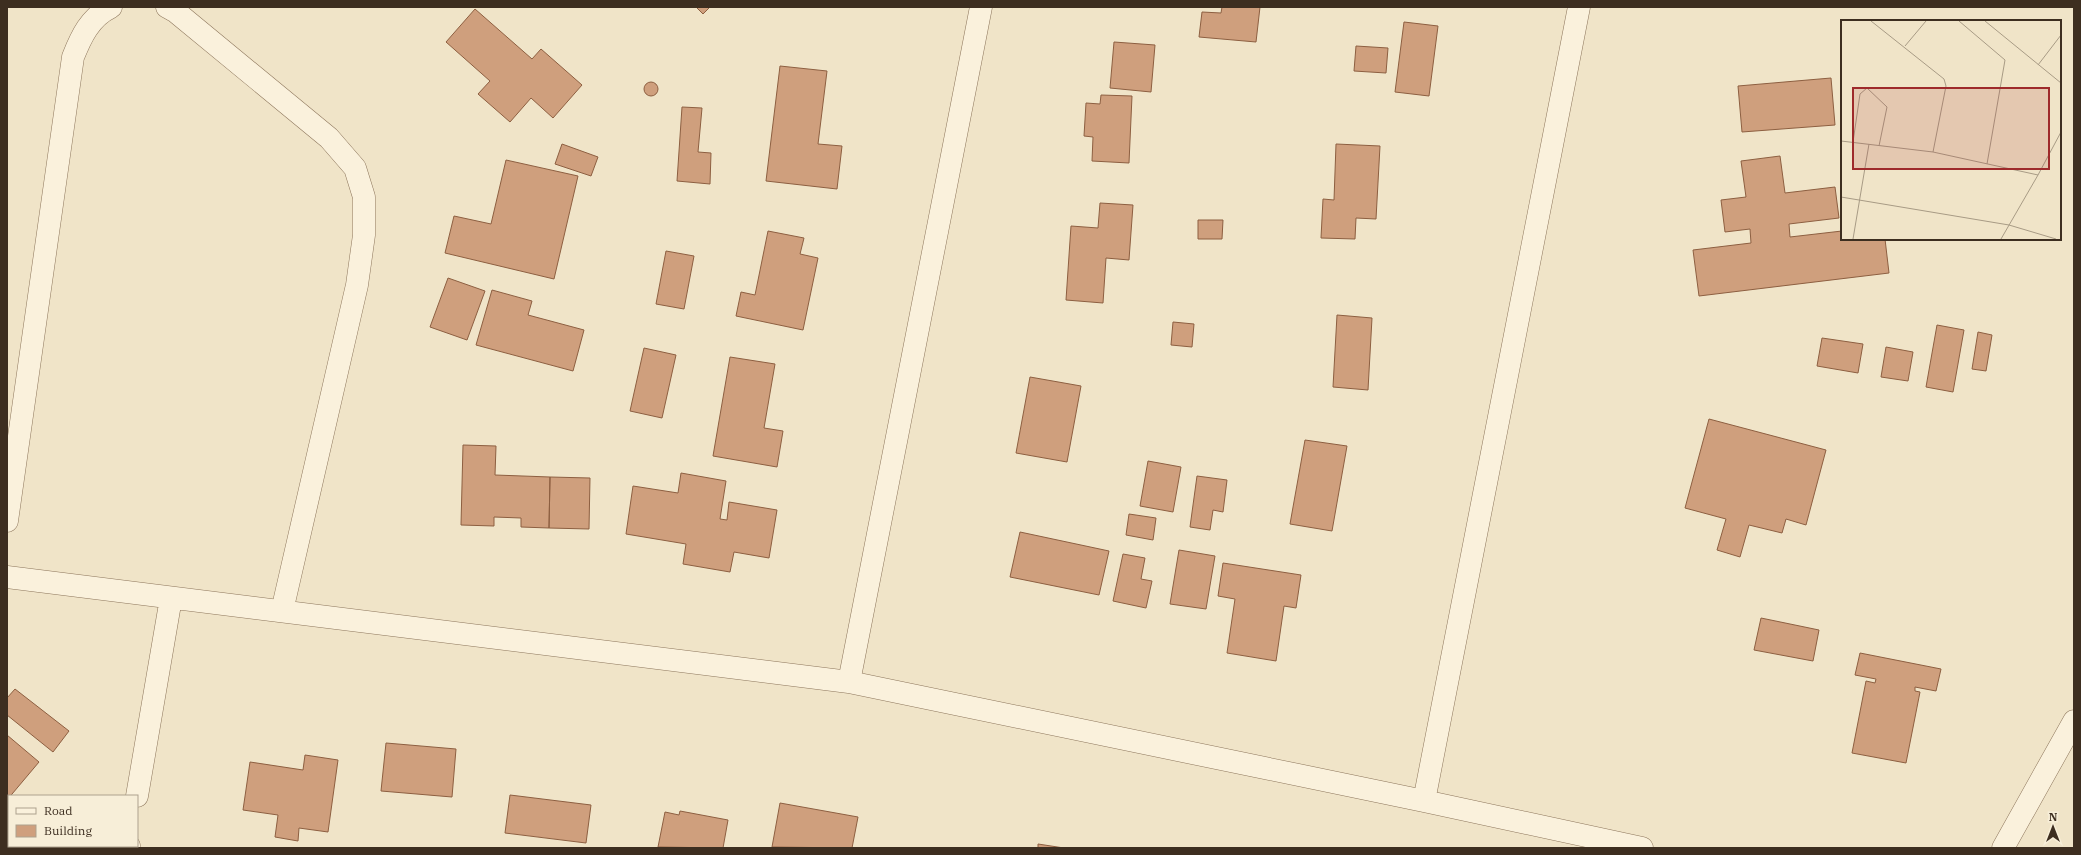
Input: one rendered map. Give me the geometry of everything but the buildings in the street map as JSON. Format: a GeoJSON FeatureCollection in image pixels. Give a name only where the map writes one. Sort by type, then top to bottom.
{"type":"FeatureCollection","features":[{"type":"Feature","properties":{"kind":"street"},"geometry":{"type":"LineString","coordinates":[[7,521],[73,57],[83,32],[104,10],[111,7]]}},
{"type":"Feature","properties":{"kind":"street"},"geometry":{"type":"LineString","coordinates":[[167,7],[176,12],[329,138],[355,168],[364,198],[364,235],[356,285],[282,612]]}},
{"type":"Feature","properties":{"kind":"street"},"geometry":{"type":"LineString","coordinates":[[849,682],[981,7]]}},
{"type":"Feature","properties":{"kind":"street"},"geometry":{"type":"LineString","coordinates":[[1424,801],[1579,7]]}},
{"type":"Feature","properties":{"kind":"street"},"geometry":{"type":"LineString","coordinates":[[7,577],[849,682],[1424,801],[1642,848]]}},
{"type":"Feature","properties":{"kind":"street"},"geometry":{"type":"LineString","coordinates":[[137,795],[171,598]]}},
{"type":"Feature","properties":{"kind":"street"},"geometry":{"type":"LineString","coordinates":[[2003,848],[2074,721]]}}]}
